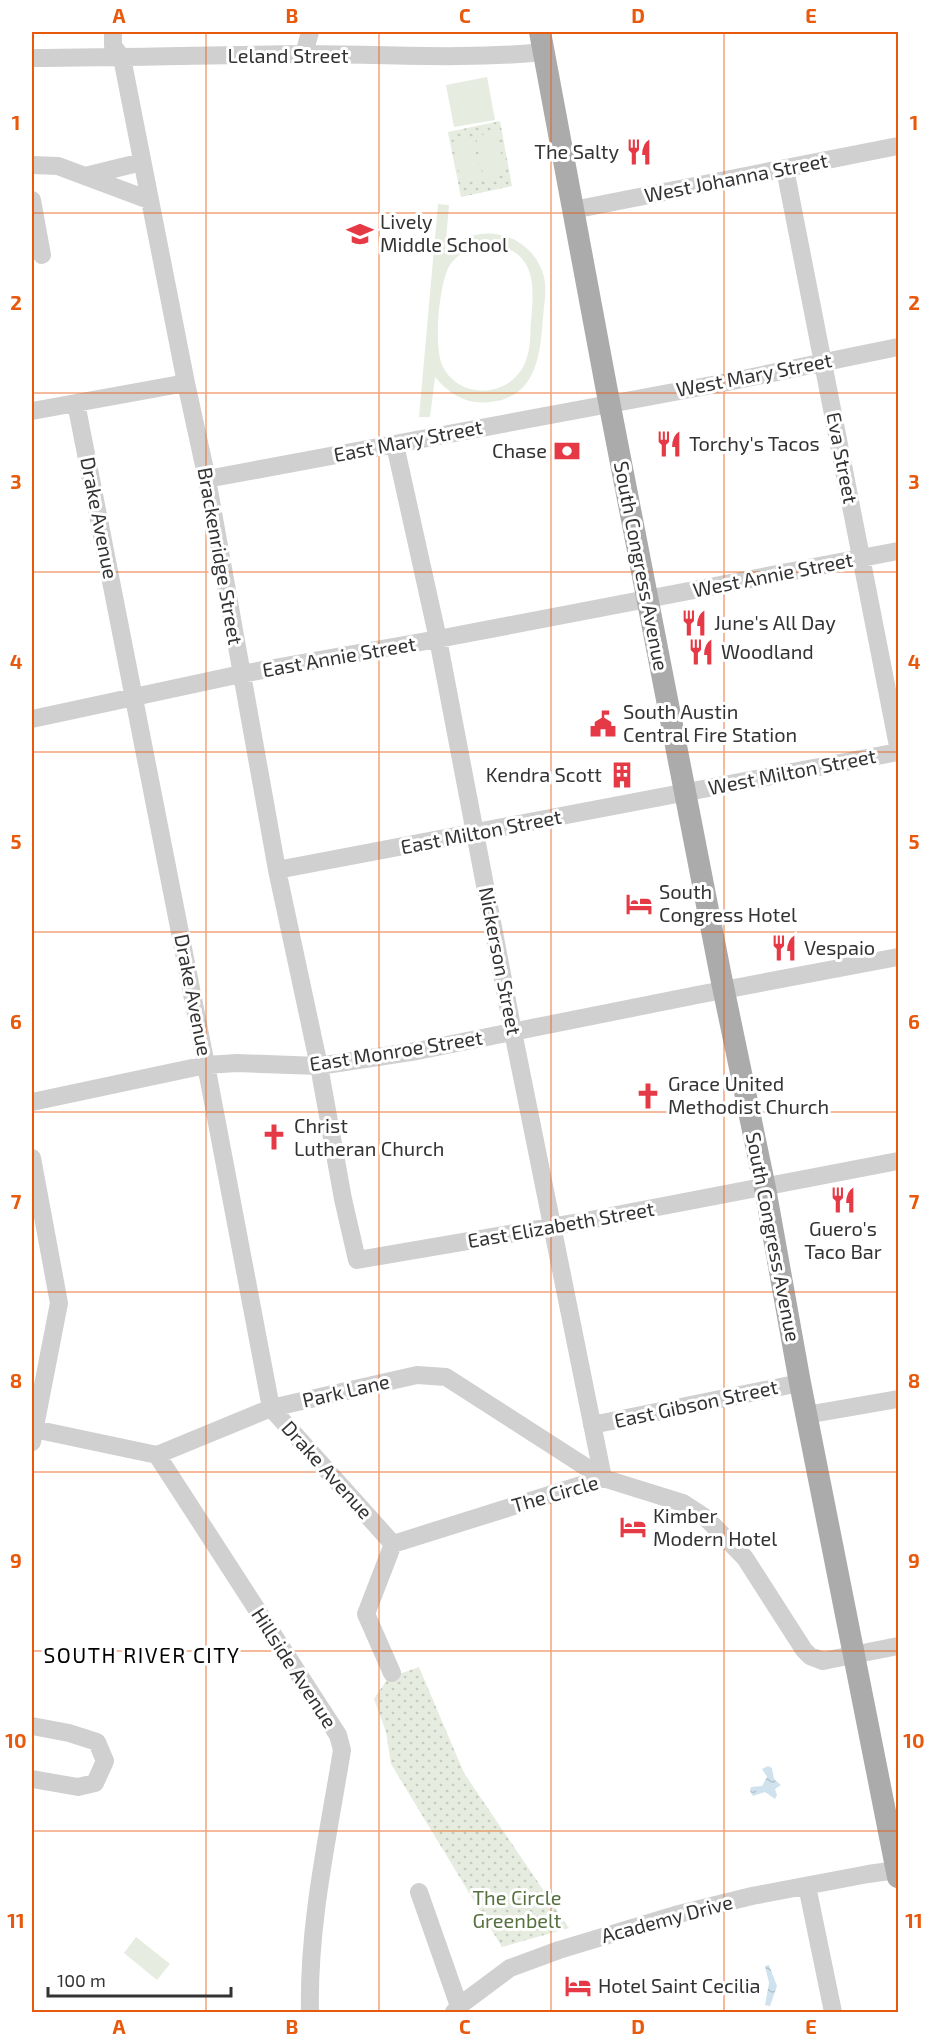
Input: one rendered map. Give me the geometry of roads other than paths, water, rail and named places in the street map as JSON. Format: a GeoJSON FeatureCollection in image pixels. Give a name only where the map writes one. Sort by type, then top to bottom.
{"type":"FeatureCollection","features":[{"type":"Feature","properties":{"kind":"main road","name":"South Congress Avenue"},"geometry":{"type":"LineString","coordinates":[[542,42],[647,600],[765,1188],[806,1415],[898,1874]]}},
{"type":"Feature","properties":{"kind":"street","name":"Brackenridge Street"},"geometry":{"type":"LineString","coordinates":[[113,32],[113,46],[122,58],[207,479],[277,870],[357,1260]]}},
{"type":"Feature","properties":{"kind":"street"},"geometry":{"type":"LineString","coordinates":[[304,54],[310,32]]}},
{"type":"Feature","properties":{"kind":"street","name":"Leland Street"},"geometry":{"type":"LineString","coordinates":[[32,58],[304,54],[507,55],[542,42]]}},
{"type":"Feature","properties":{"kind":"street","name":"West Johanna Street"},"geometry":{"type":"LineString","coordinates":[[573,210],[898,146]]}},
{"type":"Feature","properties":{"kind":"street"},"geometry":{"type":"LineString","coordinates":[[85,176],[142,162]]}},
{"type":"Feature","properties":{"kind":"street"},"geometry":{"type":"LineString","coordinates":[[32,165],[58,166],[149,200]]}},
{"type":"Feature","properties":{"kind":"street","name":"Eva Street"},"geometry":{"type":"LineString","coordinates":[[785,169],[898,746]]}},
{"type":"Feature","properties":{"kind":"street"},"geometry":{"type":"LineString","coordinates":[[32,200],[42,255]]}},
{"type":"Feature","properties":{"kind":"street","name":"West Mary Street"},"geometry":{"type":"LineString","coordinates":[[610,403],[898,347]]}},
{"type":"Feature","properties":{"kind":"street"},"geometry":{"type":"LineString","coordinates":[[32,411],[186,382]]}},
{"type":"Feature","properties":{"kind":"street","name":"Drake Avenue"},"geometry":{"type":"LineString","coordinates":[[76,403],[271,1408],[393,1544]]}},
{"type":"Feature","properties":{"kind":"street","name":"East Mary Street"},"geometry":{"type":"LineString","coordinates":[[207,479],[610,403]]}},
{"type":"Feature","properties":{"kind":"street","name":"Nickerson Street"},"geometry":{"type":"LineString","coordinates":[[395,445],[438,639],[513,1032],[603,1478]]}},
{"type":"Feature","properties":{"kind":"street","name":"West Annie Street"},"geometry":{"type":"LineString","coordinates":[[647,600],[898,551]]}},
{"type":"Feature","properties":{"kind":"street","name":"East Annie Street"},"geometry":{"type":"LineString","coordinates":[[32,719],[241,674],[647,600]]}},
{"type":"Feature","properties":{"kind":"street","name":"West Milton Street"},"geometry":{"type":"LineString","coordinates":[[685,793],[898,752]]}},
{"type":"Feature","properties":{"kind":"street","name":"East Milton Street"},"geometry":{"type":"LineString","coordinates":[[277,870],[685,793]]}},
{"type":"Feature","properties":{"kind":"street","name":"East Monroe Street"},"geometry":{"type":"LineString","coordinates":[[32,1102],[206,1065],[237,1063],[319,1066],[417,1051],[898,957]]}},
{"type":"Feature","properties":{"kind":"street"},"geometry":{"type":"LineString","coordinates":[[32,1158],[59,1303],[33,1435],[158,1455]]}},
{"type":"Feature","properties":{"kind":"street","name":"East Elizabeth Street"},"geometry":{"type":"LineString","coordinates":[[357,1260],[553,1227],[898,1161]]}},
{"type":"Feature","properties":{"kind":"street","name":"Park Lane"},"geometry":{"type":"LineString","coordinates":[[158,1455],[271,1408],[417,1375],[446,1377],[603,1478]]}},
{"type":"Feature","properties":{"kind":"street","name":"East Gibson Street"},"geometry":{"type":"LineString","coordinates":[[592,1425],[800,1383]]}},
{"type":"Feature","properties":{"kind":"street"},"geometry":{"type":"LineString","coordinates":[[806,1415],[898,1399]]}},
{"type":"Feature","properties":{"kind":"street","name":"Hillside Avenue"},"geometry":{"type":"LineString","coordinates":[[158,1455],[338,1735],[342,1750],[315,1916],[310,1972],[310,2013]]}},
{"type":"Feature","properties":{"kind":"street","name":"The Circle"},"geometry":{"type":"LineString","coordinates":[[393,1544],[603,1478],[683,1503],[706,1518],[745,1558],[810,1656],[823,1660],[898,1646]]}},
{"type":"Feature","properties":{"kind":"street"},"geometry":{"type":"LineString","coordinates":[[392,1673],[366,1614],[393,1544]]}},
{"type":"Feature","properties":{"kind":"street"},"geometry":{"type":"LineString","coordinates":[[32,1726],[69,1733],[97,1742],[105,1761],[94,1783],[78,1787],[32,1779]]}},
{"type":"Feature","properties":{"kind":"street","name":"Academy Drive"},"geometry":{"type":"LineString","coordinates":[[457,2009],[510,1968],[559,1950],[686,1912],[752,1896],[868,1874],[898,1874]]}},
{"type":"Feature","properties":{"kind":"street"},"geometry":{"type":"LineString","coordinates":[[807,1886],[833,2013]]}},
{"type":"Feature","properties":{"kind":"street"},"geometry":{"type":"LineString","coordinates":[[419,1892],[457,2009]]}},
{"type":"Feature","properties":{"kind":"water"},"geometry":{"type":"Polygon","coordinates":[[[768,1766],[772,1768],[774,1779],[781,1785],[775,1789],[777,1795],[775,1799],[765,1792],[753,1796],[750,1791],[751,1787],[762,1786],[767,1777],[762,1769],[768,1766]]]}},
{"type":"Feature","properties":{"kind":"water"},"geometry":{"type":"Polygon","coordinates":[[[769,1965],[777,1986],[770,2006],[765,2005],[769,1983],[765,1966],[769,1965]]]}},
{"type":"Feature","properties":{"kind":"place","name":"The Salty"},"geometry":{"type":"Point","coordinates":[639,152]}},
{"type":"Feature","properties":{"kind":"place","name":"Lively Middle School"},"geometry":{"type":"Point","coordinates":[360,234]}},
{"type":"Feature","properties":{"kind":"place","name":"Torchy's Tacos"},"geometry":{"type":"Point","coordinates":[669,444]}},
{"type":"Feature","properties":{"kind":"place","name":"Chase"},"geometry":{"type":"Point","coordinates":[567,451]}},
{"type":"Feature","properties":{"kind":"place","name":"June's All Day"},"geometry":{"type":"Point","coordinates":[694,623]}},
{"type":"Feature","properties":{"kind":"place","name":"Woodland"},"geometry":{"type":"Point","coordinates":[701,652]}},
{"type":"Feature","properties":{"kind":"place","name":"South Austin Central Fire Station"},"geometry":{"type":"Point","coordinates":[603,724]}},
{"type":"Feature","properties":{"kind":"place","name":"Kendra Scott"},"geometry":{"type":"Point","coordinates":[622,775]}},
{"type":"Feature","properties":{"kind":"place","name":"South Congress Hotel"},"geometry":{"type":"Point","coordinates":[639,904]}},
{"type":"Feature","properties":{"kind":"place","name":"Vespaio"},"geometry":{"type":"Point","coordinates":[784,948]}},
{"type":"Feature","properties":{"kind":"place","name":"Grace United Methodist Church"},"geometry":{"type":"Point","coordinates":[648,1096]}},
{"type":"Feature","properties":{"kind":"place","name":"Christ Lutheran Church"},"geometry":{"type":"Point","coordinates":[274,1137]}},
{"type":"Feature","properties":{"kind":"place","name":"Guero's Taco Bar"},"geometry":{"type":"Point","coordinates":[843,1200]}},
{"type":"Feature","properties":{"kind":"place","name":"Kimber Modern Hotel"},"geometry":{"type":"Point","coordinates":[633,1527]}},
{"type":"Feature","properties":{"kind":"place","name":"Hotel Saint Cecilia"},"geometry":{"type":"Point","coordinates":[578,1986]}},
{"type":"Feature","properties":{"kind":"district","name":"SOUTH RIVER CITY"},"geometry":{"type":"Point","coordinates":[142,1656]}},
{"type":"Feature","properties":{"kind":"park label","name":"The Circle Greenbelt"},"geometry":{"type":"Point","coordinates":[517,1910]}}]}
